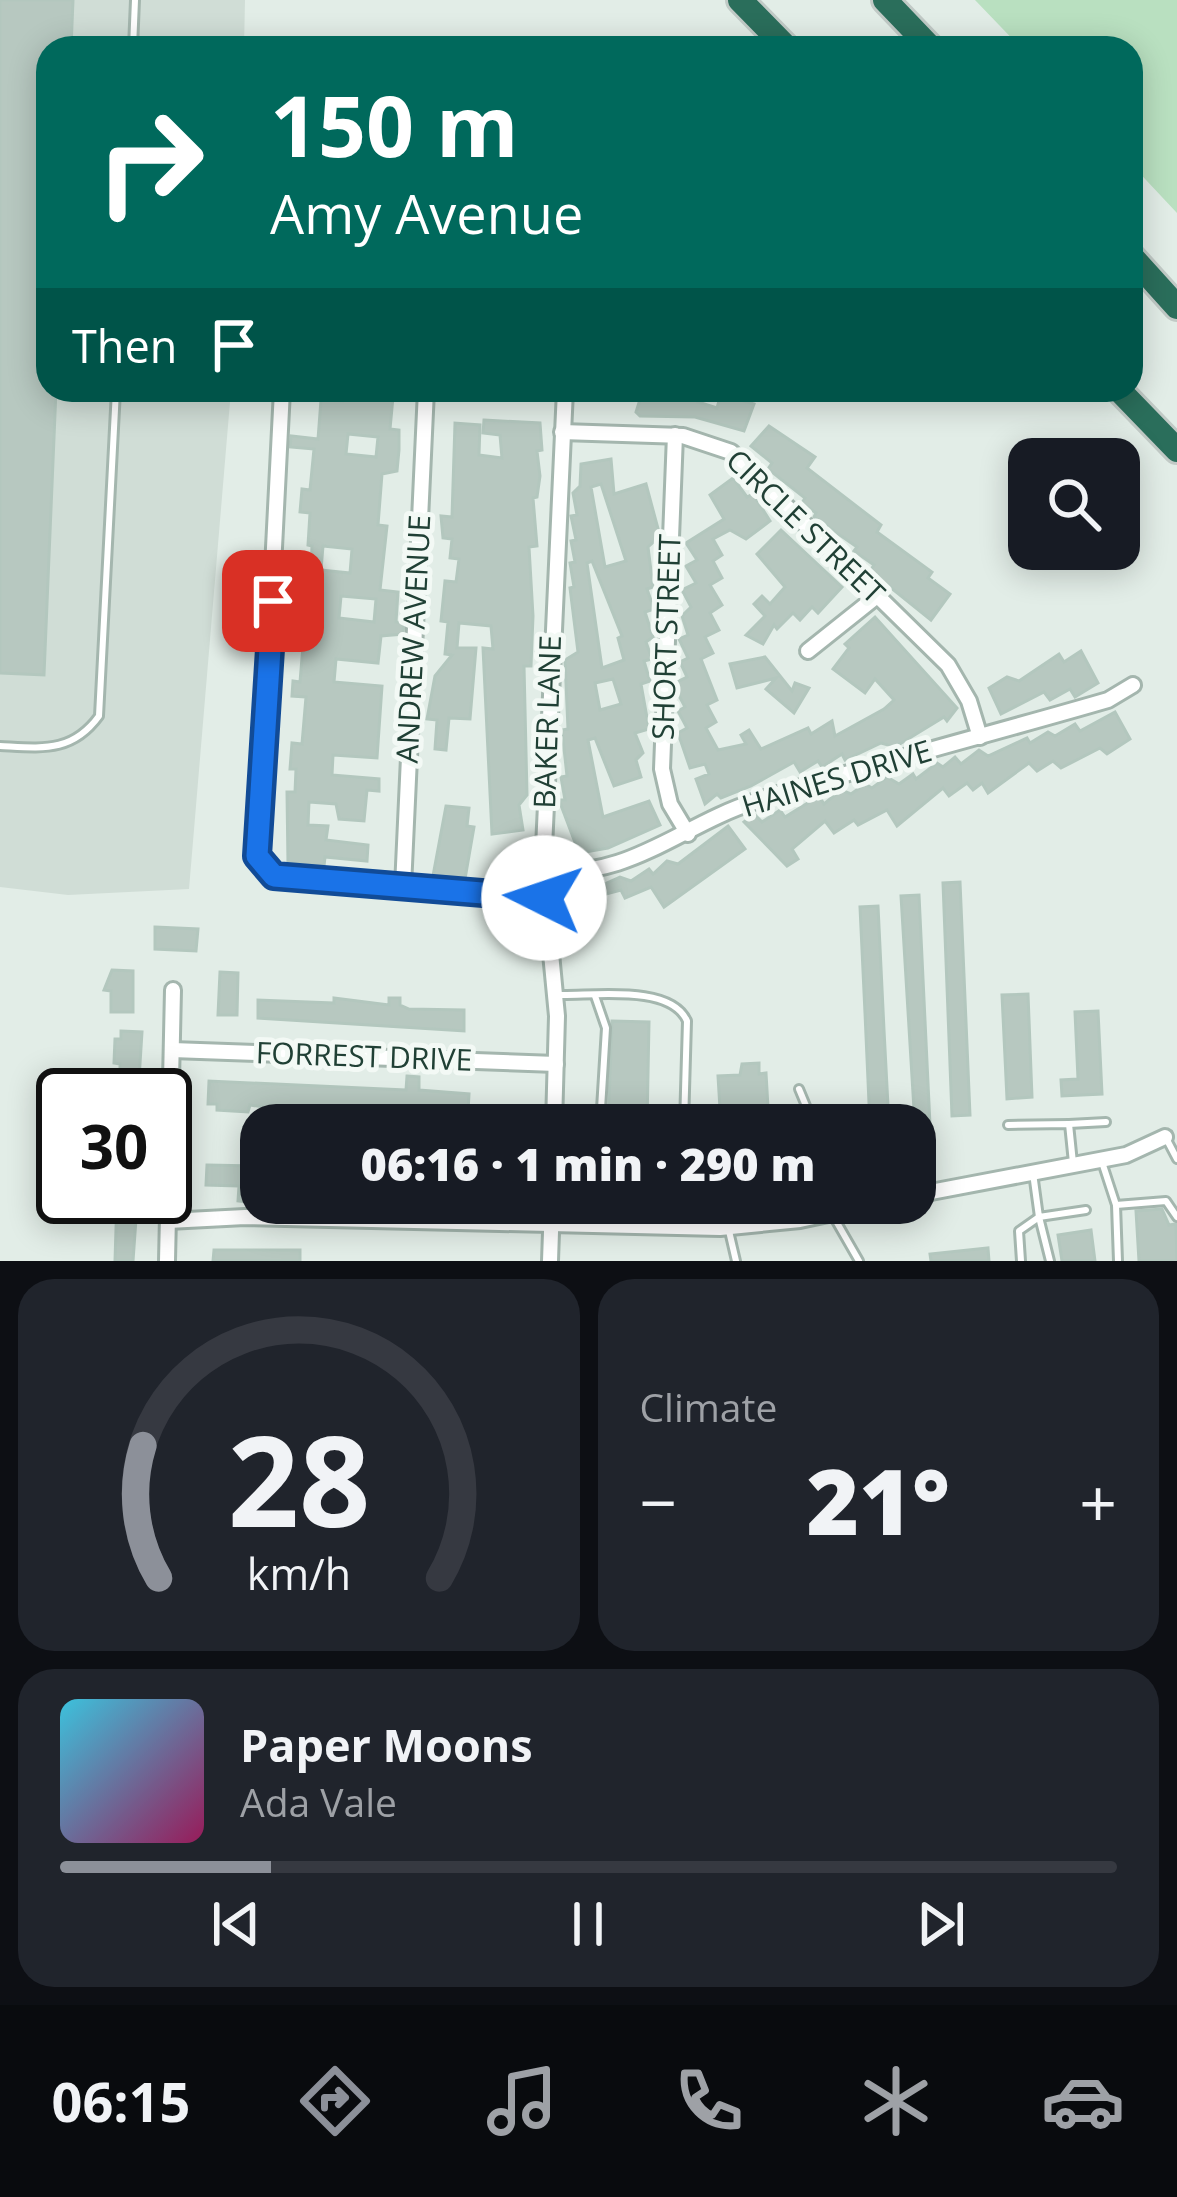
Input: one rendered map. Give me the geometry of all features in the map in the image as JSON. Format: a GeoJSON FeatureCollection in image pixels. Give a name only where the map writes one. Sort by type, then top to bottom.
{"type":"FeatureCollection","features":[{"type":"Feature","properties":{"kind":"highway"},"geometry":{"type":"LineString","coordinates":[[740,0],[775,36]]}},
{"type":"Feature","properties":{"kind":"highway"},"geometry":{"type":"LineString","coordinates":[[884,0],[920,36]]}},
{"type":"Feature","properties":{"kind":"highway"},"geometry":{"type":"LineString","coordinates":[[1143,269],[1177,307]]}},
{"type":"Feature","properties":{"kind":"highway"},"geometry":{"type":"LineString","coordinates":[[1131,402],[1177,450]]}},
{"type":"Feature","properties":{"kind":"street"},"geometry":{"type":"LineString","coordinates":[[281,402],[257,856],[274,876],[544,898]]}},
{"type":"Feature","properties":{"kind":"street","name":"ANDREW AVENUE"},"geometry":{"type":"LineString","coordinates":[[403,887],[425,402]]}},
{"type":"Feature","properties":{"kind":"street","name":"BAKER LANE"},"geometry":{"type":"LineString","coordinates":[[555,1104],[555,995],[543,870],[564,402]]}},
{"type":"Feature","properties":{"kind":"street","name":"CIRCLE STREET"},"geometry":{"type":"LineString","coordinates":[[562,432],[674,435],[705,440],[731,452],[948,665],[969,701],[980,737]]}},
{"type":"Feature","properties":{"kind":"street","name":"SHORT STREET"},"geometry":{"type":"LineString","coordinates":[[674,435],[662,769],[670,804],[688,834]]}},
{"type":"Feature","properties":{"kind":"street"},"geometry":{"type":"LineString","coordinates":[[808,651],[877,596]]}},
{"type":"Feature","properties":{"kind":"street","name":"HAINES DRIVE"},"geometry":{"type":"LineString","coordinates":[[543,870],[607,868],[749,803],[1108,700],[1133,685]]}},
{"type":"Feature","properties":{"kind":"street"},"geometry":{"type":"LineString","coordinates":[[172,1068],[173,990]]}},
{"type":"Feature","properties":{"kind":"street","name":"FORREST DRIVE"},"geometry":{"type":"LineString","coordinates":[[172,1050],[556,1064]]}},
{"type":"Feature","properties":{"kind":"street"},"geometry":{"type":"LineString","coordinates":[[936,1190],[1141,1151],[1165,1137]]}},
{"type":"Feature","properties":{"kind":"street"},"geometry":{"type":"LineString","coordinates":[[192,1220],[245,1217],[551,1227],[728,1228],[752,1224]]}},
{"type":"Feature","properties":{"kind":"street"},"geometry":{"type":"LineString","coordinates":[[167,1261],[168,1224]]}},
{"type":"Feature","properties":{"kind":"street"},"geometry":{"type":"LineString","coordinates":[[550,1261],[551,1224]]}},
{"type":"Feature","properties":{"kind":"lane"},"geometry":{"type":"LineString","coordinates":[[134,36],[135,0]]}},
{"type":"Feature","properties":{"kind":"lane"},"geometry":{"type":"LineString","coordinates":[[0,746],[57,748],[83,738],[99,716],[115,402]]}},
{"type":"Feature","properties":{"kind":"lane"},"geometry":{"type":"LineString","coordinates":[[555,995],[659,999],[682,1011],[687,1021],[685,1104]]}},
{"type":"Feature","properties":{"kind":"lane"},"geometry":{"type":"LineString","coordinates":[[595,996],[606,1028],[601,1104]]}},
{"type":"Feature","properties":{"kind":"lane"},"geometry":{"type":"LineString","coordinates":[[799,1089],[805,1104]]}},
{"type":"Feature","properties":{"kind":"lane"},"geometry":{"type":"LineString","coordinates":[[1008,1125],[1106,1122]]}},
{"type":"Feature","properties":{"kind":"lane"},"geometry":{"type":"LineString","coordinates":[[1069,1124],[1073,1162]]}},
{"type":"Feature","properties":{"kind":"lane"},"geometry":{"type":"LineString","coordinates":[[1165,1137],[1177,1159]]}},
{"type":"Feature","properties":{"kind":"lane"},"geometry":{"type":"LineString","coordinates":[[1100,1159],[1116,1205],[1118,1261]]}},
{"type":"Feature","properties":{"kind":"lane"},"geometry":{"type":"LineString","coordinates":[[1033,1169],[1050,1261]]}},
{"type":"Feature","properties":{"kind":"lane"},"geometry":{"type":"LineString","coordinates":[[1116,1205],[1166,1201],[1177,1217]]}},
{"type":"Feature","properties":{"kind":"lane"},"geometry":{"type":"LineString","coordinates":[[1021,1261],[1019,1231],[1039,1217],[1086,1210]]}},
{"type":"Feature","properties":{"kind":"lane"},"geometry":{"type":"LineString","coordinates":[[691,1224],[691,1228]]}},
{"type":"Feature","properties":{"kind":"lane"},"geometry":{"type":"LineString","coordinates":[[841,1224],[860,1261]]}},
{"type":"Feature","properties":{"kind":"lane"},"geometry":{"type":"LineString","coordinates":[[728,1228],[736,1261]]}},
{"type":"Feature","properties":{"kind":"shaded area"},"geometry":{"type":"Polygon","coordinates":[[[0,0],[245,0],[244,36],[36,36],[36,402],[230,402],[189,889],[68,895],[0,887],[0,0]]]}},
{"type":"Feature","properties":{"kind":"green space"},"geometry":{"type":"Polygon","coordinates":[[[975,0],[1177,0],[1177,213],[1143,177],[1143,36],[1010,36],[975,0]]]}},
{"type":"Feature","properties":{"kind":"building"},"geometry":{"type":"Polygon","coordinates":[[[0,0],[73,0],[72,36],[36,36],[36,402],[55,402],[44,675],[0,673],[0,0]]]}},
{"type":"Feature","properties":{"kind":"building"},"geometry":{"type":"Polygon","coordinates":[[[321,402],[393,402],[390,429],[399,430],[399,450],[397,471],[382,474],[378,525],[387,526],[380,590],[398,592],[396,622],[404,623],[403,634],[381,636],[378,663],[336,659],[334,682],[382,686],[377,758],[333,755],[332,775],[379,779],[379,791],[367,790],[364,821],[339,819],[336,804],[309,802],[308,825],[328,826],[326,840],[368,845],[367,861],[325,857],[324,866],[288,863],[287,792],[295,792],[292,743],[302,744],[306,697],[292,696],[293,681],[300,682],[304,634],[313,635],[315,611],[286,609],[287,594],[296,595],[299,568],[311,569],[312,546],[308,545],[310,513],[300,512],[302,489],[310,490],[314,449],[290,447],[291,436],[318,439],[321,402]],[[348,434],[346,454],[376,457],[378,437],[348,434]],[[323,546],[321,570],[350,573],[352,549],[323,546]],[[341,596],[339,618],[374,622],[376,599],[341,596]]]}},
{"type":"Feature","properties":{"kind":"building"},"geometry":{"type":"Polygon","coordinates":[[[639,402],[698,402],[717,408],[719,402],[754,404],[744,431],[695,417],[640,416],[636,412],[639,402]]]}},
{"type":"Feature","properties":{"kind":"building"},"geometry":{"type":"Polygon","coordinates":[[[484,420],[540,423],[542,450],[537,451],[540,476],[533,498],[537,546],[529,547],[533,616],[531,666],[524,666],[527,795],[519,805],[523,830],[492,834],[483,648],[493,649],[491,626],[459,623],[457,648],[476,648],[470,719],[449,718],[446,750],[435,749],[437,720],[427,719],[435,676],[452,655],[445,654],[448,622],[441,621],[445,581],[456,582],[459,559],[450,558],[452,539],[443,538],[441,516],[452,517],[455,423],[480,425],[479,455],[502,458],[500,435],[483,433],[484,420]]]}},
{"type":"Feature","properties":{"kind":"building"},"geometry":{"type":"Polygon","coordinates":[[[769,426],[815,457],[807,468],[881,525],[877,532],[932,572],[928,578],[950,594],[931,620],[870,571],[874,565],[854,551],[857,547],[814,517],[816,513],[802,503],[805,498],[768,469],[772,463],[751,446],[769,426]]]}},
{"type":"Feature","properties":{"kind":"building"},"geometry":{"type":"Polygon","coordinates":[[[611,459],[614,494],[646,484],[660,536],[648,547],[653,587],[647,589],[654,609],[645,612],[653,637],[646,642],[652,659],[644,661],[650,681],[641,684],[649,729],[635,733],[643,753],[636,760],[641,777],[614,786],[595,738],[588,740],[603,817],[649,801],[660,825],[608,848],[579,853],[559,800],[565,800],[561,777],[567,776],[562,730],[568,729],[565,660],[578,652],[570,563],[575,562],[571,516],[577,515],[573,493],[580,486],[581,464],[611,459]],[[601,484],[591,487],[605,567],[626,561],[601,484]],[[592,561],[587,563],[602,668],[624,660],[618,638],[622,636],[592,561]],[[613,679],[595,683],[600,710],[621,704],[613,679]]]}},
{"type":"Feature","properties":{"kind":"building"},"geometry":{"type":"Polygon","coordinates":[[[733,478],[747,497],[753,494],[770,521],[746,539],[730,530],[713,539],[722,555],[713,561],[722,578],[710,585],[722,605],[710,613],[719,630],[705,637],[713,653],[701,659],[717,700],[707,705],[716,722],[706,728],[718,750],[746,744],[741,735],[749,730],[761,749],[808,728],[811,734],[832,721],[835,736],[884,709],[894,700],[875,679],[865,693],[833,669],[849,648],[845,644],[875,617],[957,708],[947,721],[944,717],[895,747],[881,743],[845,760],[842,754],[822,767],[818,761],[800,772],[794,762],[751,786],[721,798],[717,794],[705,804],[696,779],[709,774],[705,764],[690,768],[678,733],[687,728],[678,711],[685,707],[676,690],[677,682],[687,677],[680,662],[688,658],[679,639],[688,635],[682,616],[691,607],[682,590],[696,583],[686,566],[697,560],[686,543],[724,519],[710,495],[733,478]]]}},
{"type":"Feature","properties":{"kind":"building"},"geometry":{"type":"Polygon","coordinates":[[[781,530],[842,587],[818,613],[812,607],[800,620],[793,613],[777,629],[774,625],[763,644],[746,635],[765,616],[754,604],[762,596],[770,604],[785,587],[757,554],[781,530]]]}},
{"type":"Feature","properties":{"kind":"building"},"geometry":{"type":"Polygon","coordinates":[[[1081,651],[1098,683],[1075,697],[1070,689],[1050,700],[1044,692],[1001,714],[989,688],[1007,677],[1019,681],[1059,654],[1064,662],[1081,651]]]}},
{"type":"Feature","properties":{"kind":"building"},"geometry":{"type":"Polygon","coordinates":[[[765,657],[792,691],[795,683],[809,688],[794,713],[766,689],[776,678],[737,688],[730,664],[765,657]]]}},
{"type":"Feature","properties":{"kind":"building"},"geometry":{"type":"Polygon","coordinates":[[[1115,712],[1130,739],[1107,754],[1100,748],[1061,768],[1053,761],[1037,771],[1029,763],[988,793],[982,783],[973,790],[967,783],[949,796],[943,788],[897,826],[887,810],[858,825],[854,820],[834,833],[825,821],[792,849],[798,859],[787,866],[744,822],[754,814],[762,822],[780,810],[785,817],[819,796],[824,804],[841,790],[851,794],[887,777],[899,784],[913,774],[916,779],[937,763],[943,767],[955,757],[961,764],[979,750],[988,756],[1027,738],[1030,743],[1048,732],[1055,736],[1075,724],[1080,731],[1115,712]]]}},
{"type":"Feature","properties":{"kind":"building"},"geometry":{"type":"Polygon","coordinates":[[[446,806],[469,808],[467,826],[474,827],[465,879],[433,876],[446,806]]]}},
{"type":"Feature","properties":{"kind":"building"},"geometry":{"type":"Polygon","coordinates":[[[728,826],[745,849],[664,907],[651,887],[625,898],[621,890],[602,895],[604,903],[577,905],[579,920],[564,922],[559,887],[600,886],[620,877],[631,881],[649,869],[653,874],[667,861],[678,864],[728,826]]]}},
{"type":"Feature","properties":{"kind":"building"},"geometry":{"type":"Polygon","coordinates":[[[960,882],[970,1115],[952,1116],[943,883],[960,882]]]}},
{"type":"Feature","properties":{"kind":"building"},"geometry":{"type":"Polygon","coordinates":[[[919,895],[929,1104],[914,1104],[901,896],[919,895]]]}},
{"type":"Feature","properties":{"kind":"building"},"geometry":{"type":"Polygon","coordinates":[[[878,906],[888,1104],[869,1104],[860,907],[878,906]]]}},
{"type":"Feature","properties":{"kind":"building"},"geometry":{"type":"Polygon","coordinates":[[[155,927],[198,929],[196,951],[155,949],[155,927]]]}},
{"type":"Feature","properties":{"kind":"building"},"geometry":{"type":"Polygon","coordinates":[[[112,970],[133,971],[133,1012],[111,1012],[111,991],[104,990],[112,970]]]}},
{"type":"Feature","properties":{"kind":"building"},"geometry":{"type":"Polygon","coordinates":[[[220,972],[238,973],[237,1015],[218,1015],[220,972]]]}},
{"type":"Feature","properties":{"kind":"building"},"geometry":{"type":"Polygon","coordinates":[[[1028,994],[1032,1097],[1007,1099],[1002,995],[1028,994]]]}},
{"type":"Feature","properties":{"kind":"building"},"geometry":{"type":"Polygon","coordinates":[[[334,998],[389,1005],[389,998],[400,998],[400,1005],[409,1009],[464,1010],[464,1031],[258,1018],[258,1000],[334,1003],[334,998]]]}},
{"type":"Feature","properties":{"kind":"building"},"geometry":{"type":"Polygon","coordinates":[[[1098,1011],[1102,1094],[1062,1096],[1061,1080],[1078,1079],[1075,1012],[1098,1011]]]}},
{"type":"Feature","properties":{"kind":"building"},"geometry":{"type":"Polygon","coordinates":[[[612,1021],[649,1022],[647,1104],[609,1104],[612,1021]]]}},
{"type":"Feature","properties":{"kind":"building"},"geometry":{"type":"Polygon","coordinates":[[[121,1031],[142,1032],[140,1068],[120,1068],[114,1063],[115,1039],[121,1039],[121,1031]]]}},
{"type":"Feature","properties":{"kind":"building"},"geometry":{"type":"Polygon","coordinates":[[[759,1063],[759,1074],[766,1073],[768,1104],[720,1104],[718,1076],[740,1075],[742,1064],[759,1063]]]}},
{"type":"Feature","properties":{"kind":"building"},"geometry":{"type":"Polygon","coordinates":[[[407,1076],[419,1077],[419,1090],[469,1094],[468,1104],[240,1104],[240,1111],[217,1110],[217,1104],[208,1104],[209,1081],[406,1090],[407,1076]]]}},
{"type":"Feature","properties":{"kind":"building"},"geometry":{"type":"Polygon","coordinates":[[[207,1165],[240,1166],[240,1201],[239,1186],[206,1185],[207,1165]]]}},
{"type":"Feature","properties":{"kind":"building"},"geometry":{"type":"Polygon","coordinates":[[[1162,1209],[1169,1225],[1176,1224],[1177,1261],[1139,1261],[1136,1211],[1162,1209]]]}},
{"type":"Feature","properties":{"kind":"building"},"geometry":{"type":"Polygon","coordinates":[[[116,1224],[136,1224],[133,1261],[115,1261],[116,1224]]]}},
{"type":"Feature","properties":{"kind":"building"},"geometry":{"type":"Polygon","coordinates":[[[1091,1230],[1095,1261],[1062,1261],[1058,1235],[1091,1230]]]}},
{"type":"Feature","properties":{"kind":"building"},"geometry":{"type":"Polygon","coordinates":[[[988,1248],[989,1261],[931,1261],[930,1254],[988,1248]]]}},
{"type":"Feature","properties":{"kind":"building"},"geometry":{"type":"Polygon","coordinates":[[[214,1250],[300,1250],[300,1261],[213,1261],[214,1250]]]}},
{"type":"Feature","properties":{"kind":"route"},"geometry":{"type":"LineString","coordinates":[[273,601],[257,856],[262,870],[274,876],[544,898]]}}]}
